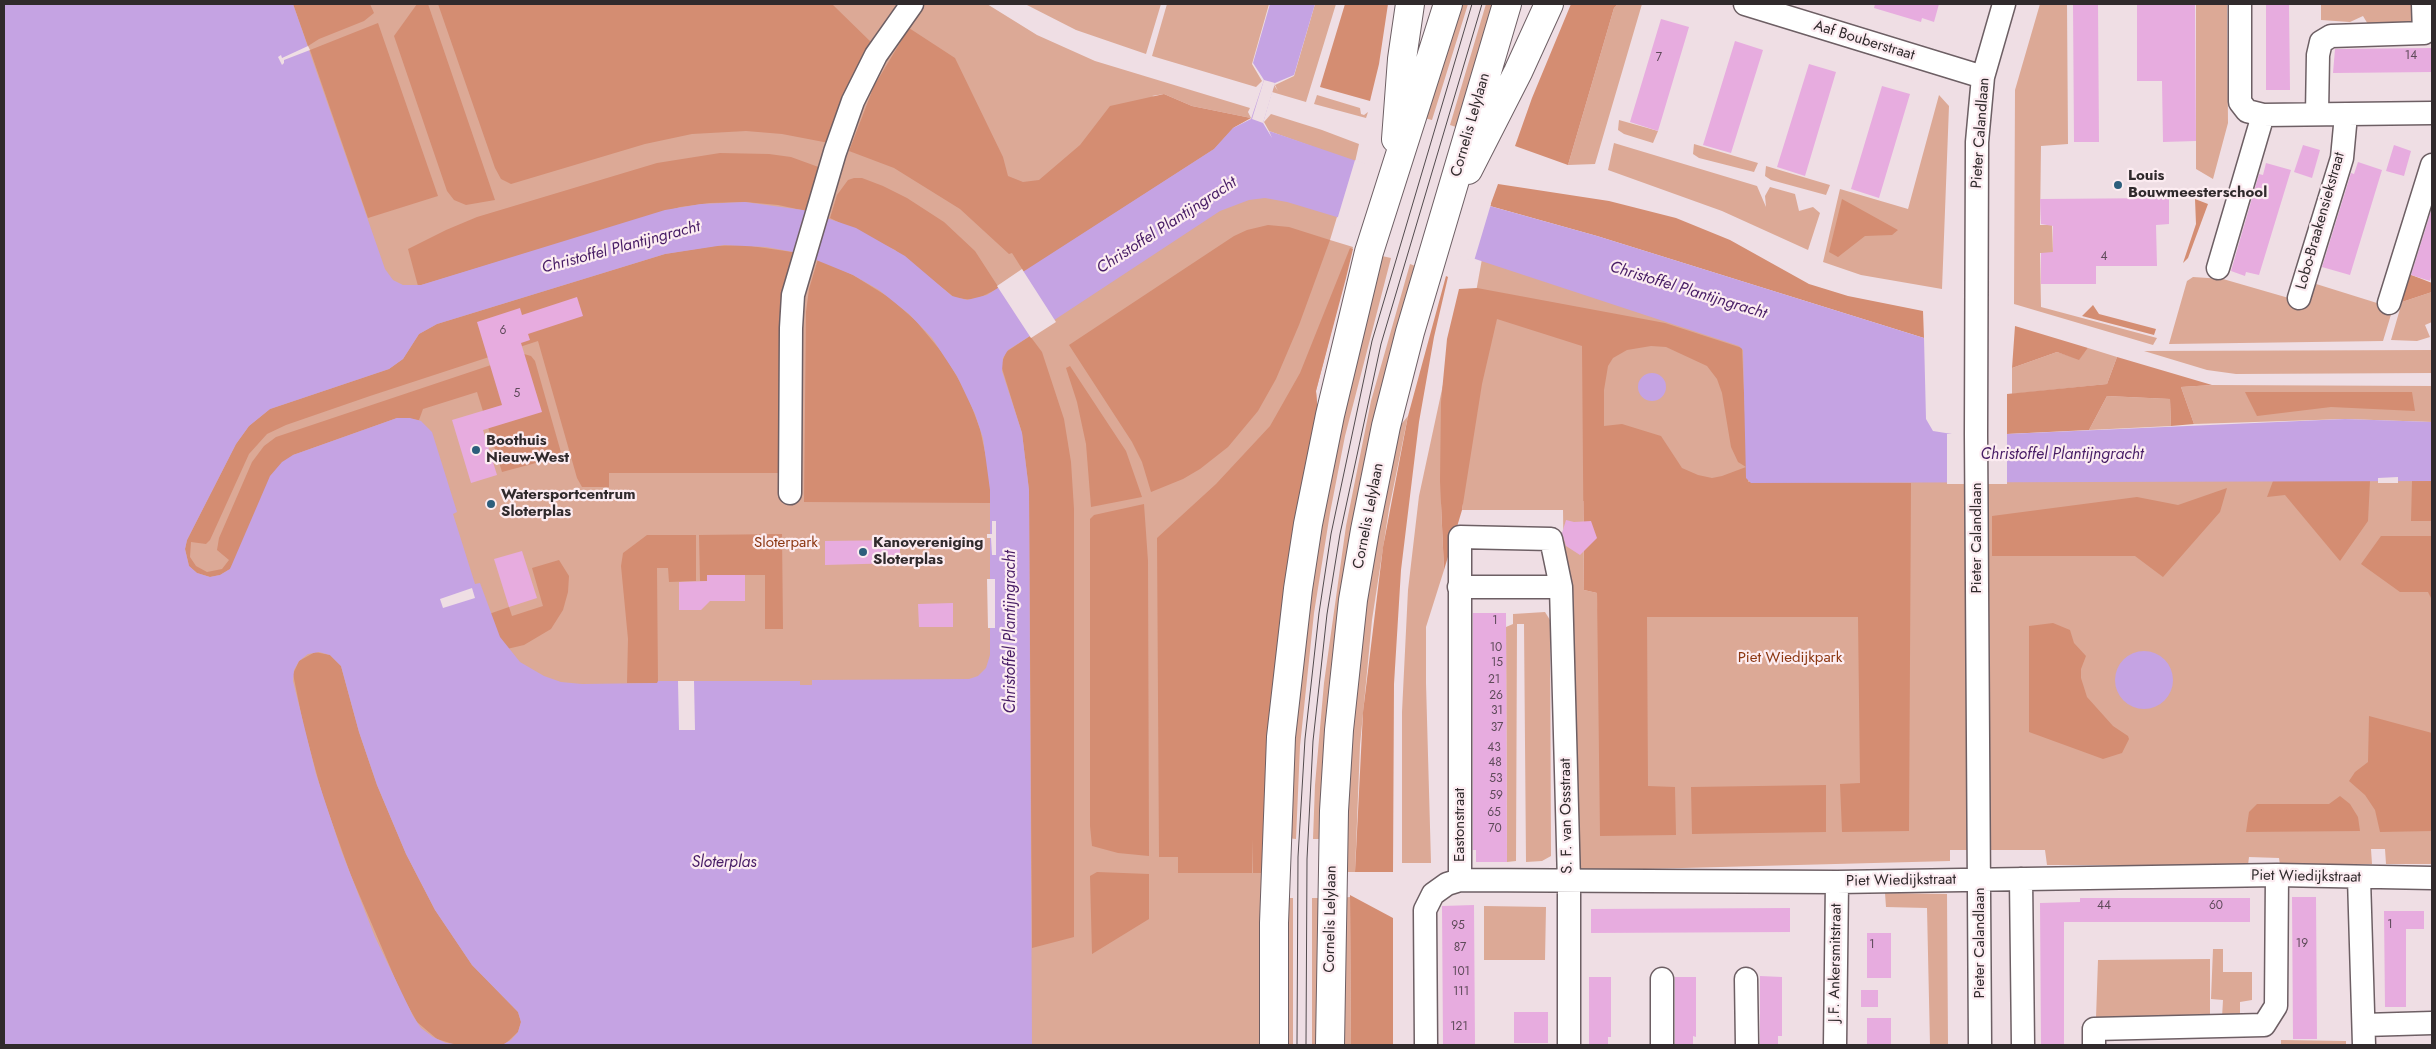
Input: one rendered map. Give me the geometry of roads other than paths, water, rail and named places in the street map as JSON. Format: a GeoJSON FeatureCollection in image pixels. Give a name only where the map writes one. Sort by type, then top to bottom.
{"type":"FeatureCollection","features":[{"type":"Feature","properties":{"kind":"main road"},"geometry":{"type":"LineString","coordinates":[[1406,111],[1410,4]]}},
{"type":"Feature","properties":{"kind":"main road"},"geometry":{"type":"LineString","coordinates":[[1274,1045],[1277,795],[1286,680],[1308,524],[1328,423],[1369,252],[1393,173],[1406,111],[1448,4]]}},
{"type":"Feature","properties":{"kind":"main road","name":"Cornelis Lelylaan"},"geometry":{"type":"LineString","coordinates":[[1330,1045],[1334,811],[1341,711],[1353,600],[1386,426],[1446,210],[1478,133],[1507,4]]}},
{"type":"Feature","properties":{"kind":"main road"},"geometry":{"type":"LineString","coordinates":[[1478,133],[1549,4]]}},
{"type":"Feature","properties":{"kind":"street"},"geometry":{"type":"LineString","coordinates":[[790,493],[792,309],[799,272],[845,121],[864,76],[890,33],[912,4]]}},
{"type":"Feature","properties":{"kind":"street","name":"Aaf Bouberstraat"},"geometry":{"type":"LineString","coordinates":[[1745,4],[1983,77]]}},
{"type":"Feature","properties":{"kind":"street","name":"Pieter Calandlaan"},"geometry":{"type":"LineString","coordinates":[[1980,1045],[1976,434],[1977,142],[1983,77],[2004,4]]}},
{"type":"Feature","properties":{"kind":"street"},"geometry":{"type":"LineString","coordinates":[[2240,4],[2240,102],[2247,111],[2263,115],[2432,113]]}},
{"type":"Feature","properties":{"kind":"street"},"geometry":{"type":"LineString","coordinates":[[2317,114],[2318,55],[2321,42],[2331,36],[2424,33],[2423,4]]}},
{"type":"Feature","properties":{"kind":"street"},"geometry":{"type":"LineString","coordinates":[[2218,268],[2263,115]]}},
{"type":"Feature","properties":{"kind":"street","name":"Lobo-Braakensiekstraat"},"geometry":{"type":"LineString","coordinates":[[2299,298],[2342,158],[2346,115]]}},
{"type":"Feature","properties":{"kind":"street"},"geometry":{"type":"LineString","coordinates":[[2389,303],[2432,165]]}},
{"type":"Feature","properties":{"kind":"street","name":"Eastonstraat"},"geometry":{"type":"LineString","coordinates":[[1426,1045],[1425,910],[1433,894],[1447,884],[1460,880],[1460,537],[1551,539],[1561,587]]}},
{"type":"Feature","properties":{"kind":"street"},"geometry":{"type":"LineString","coordinates":[[1460,586],[1561,587]]}},
{"type":"Feature","properties":{"kind":"street","name":"S. F. van Ossstraat"},"geometry":{"type":"LineString","coordinates":[[1561,587],[1568,882],[1569,1045]]}},
{"type":"Feature","properties":{"kind":"street"},"geometry":{"type":"LineString","coordinates":[[2094,1045],[2094,1028],[2264,1025],[2276,1006],[2277,875]]}},
{"type":"Feature","properties":{"kind":"street","name":"Piet Wiedijkstraat"},"geometry":{"type":"LineString","coordinates":[[1460,880],[1837,882],[2277,875],[2432,878]]}},
{"type":"Feature","properties":{"kind":"street"},"geometry":{"type":"LineString","coordinates":[[2360,878],[2364,1035],[2432,1023]]}},
{"type":"Feature","properties":{"kind":"street"},"geometry":{"type":"LineString","coordinates":[[2021,879],[2024,1045]]}},
{"type":"Feature","properties":{"kind":"street","name":"J.F. Ankersmitstraat"},"geometry":{"type":"LineString","coordinates":[[1835,1045],[1837,882]]}},
{"type":"Feature","properties":{"kind":"street"},"geometry":{"type":"LineString","coordinates":[[1662,979],[1662,1045]]}},
{"type":"Feature","properties":{"kind":"street"},"geometry":{"type":"LineString","coordinates":[[1746,980],[1747,1045]]}},
{"type":"Feature","properties":{"kind":"water","name":"Sloterplas"},"geometry":{"type":"Polygon","coordinates":[[[4,4],[293,4],[385,269],[393,280],[403,285],[421,285],[665,210],[701,204],[745,202],[803,210],[856,228],[905,256],[952,296],[967,300],[987,295],[1214,149],[1233,128],[1251,119],[1264,80],[1253,63],[1270,4],[1315,4],[1294,75],[1275,83],[1272,92],[1263,123],[1272,138],[1269,131],[1479,203],[1597,236],[1924,338],[1926,419],[1933,431],[1952,434],[2007,434],[2345,419],[2432,422],[2432,481],[1751,483],[1746,478],[1743,350],[1739,346],[1463,255],[1287,202],[1265,198],[1249,200],[1220,211],[1008,350],[1003,358],[1002,371],[1022,433],[1029,490],[1032,1045],[502,1045],[511,1040],[518,1032],[521,1022],[518,1012],[472,965],[435,910],[406,854],[377,785],[359,732],[341,666],[330,655],[319,652],[308,654],[299,661],[294,670],[293,681],[316,774],[341,850],[375,937],[413,1016],[421,1028],[433,1037],[446,1043],[462,1045],[4,1045],[4,4]],[[724,245],[665,254],[437,324],[419,334],[403,359],[389,369],[270,409],[249,426],[236,444],[187,540],[185,549],[189,566],[197,573],[210,577],[220,575],[230,569],[270,476],[282,462],[293,455],[397,418],[410,418],[421,421],[432,432],[457,512],[453,514],[475,584],[480,583],[500,637],[520,662],[544,676],[561,682],[582,684],[657,683],[658,681],[800,681],[800,685],[812,685],[812,680],[969,679],[978,676],[986,668],[990,655],[990,490],[983,438],[975,414],[957,376],[932,338],[909,314],[879,290],[853,275],[799,253],[766,247],[724,245]]]}},
{"type":"Feature","properties":{"kind":"water"},"geometry":{"type":"Polygon","coordinates":[[[1652,373],[1662,377],[1666,387],[1662,397],[1652,401],[1642,397],[1638,387],[1642,377],[1652,373]]]}},
{"type":"Feature","properties":{"kind":"water"},"geometry":{"type":"Polygon","coordinates":[[[2144,651],[2155,653],[2168,664],[2173,680],[2171,691],[2160,704],[2144,709],[2133,707],[2120,696],[2115,680],[2117,669],[2128,656],[2144,651]]]}},
{"type":"Feature","properties":{"kind":"tram line"},"geometry":{"type":"LineString","coordinates":[[1297,1045],[1298,857],[1305,739],[1319,613],[1331,534],[1372,341],[1472,4]]}},
{"type":"Feature","properties":{"kind":"tram line"},"geometry":{"type":"LineString","coordinates":[[1306,1045],[1307,859],[1313,741],[1327,614],[1340,534],[1381,344],[1482,4]]}},
{"type":"Feature","properties":{"kind":"place","name":"Louis Bouwmeesterschool"},"geometry":{"type":"Point","coordinates":[2118,185]}},
{"type":"Feature","properties":{"kind":"place","name":"Boothuis Nieuw-West"},"geometry":{"type":"Point","coordinates":[476,450]}},
{"type":"Feature","properties":{"kind":"place","name":"Watersportcentrum Sloterplas"},"geometry":{"type":"Point","coordinates":[491,504]}},
{"type":"Feature","properties":{"kind":"place","name":"Kanovereniging Sloterplas"},"geometry":{"type":"Point","coordinates":[863,552]}},
{"type":"Feature","properties":{"kind":"water label","name":"Christoffel Plantijngracht"},"geometry":{"type":"Point","coordinates":[1167,226]}},
{"type":"Feature","properties":{"kind":"water label","name":"Christoffel Plantijngracht"},"geometry":{"type":"Point","coordinates":[621,248]}},
{"type":"Feature","properties":{"kind":"water label","name":"Christoffel Plantijngracht"},"geometry":{"type":"Point","coordinates":[1688,291]}},
{"type":"Feature","properties":{"kind":"water label","name":"Christoffel Plantijngracht"},"geometry":{"type":"Point","coordinates":[2062,455]}},
{"type":"Feature","properties":{"kind":"water label","name":"Christoffel Plantijngracht"},"geometry":{"type":"Point","coordinates":[1011,632]}},
{"type":"Feature","properties":{"kind":"park label","name":"Sloterpark"},"geometry":{"type":"Point","coordinates":[786,543]}},
{"type":"Feature","properties":{"kind":"park label","name":"Piet Wiedijkpark"},"geometry":{"type":"Point","coordinates":[1790,658]}}]}
